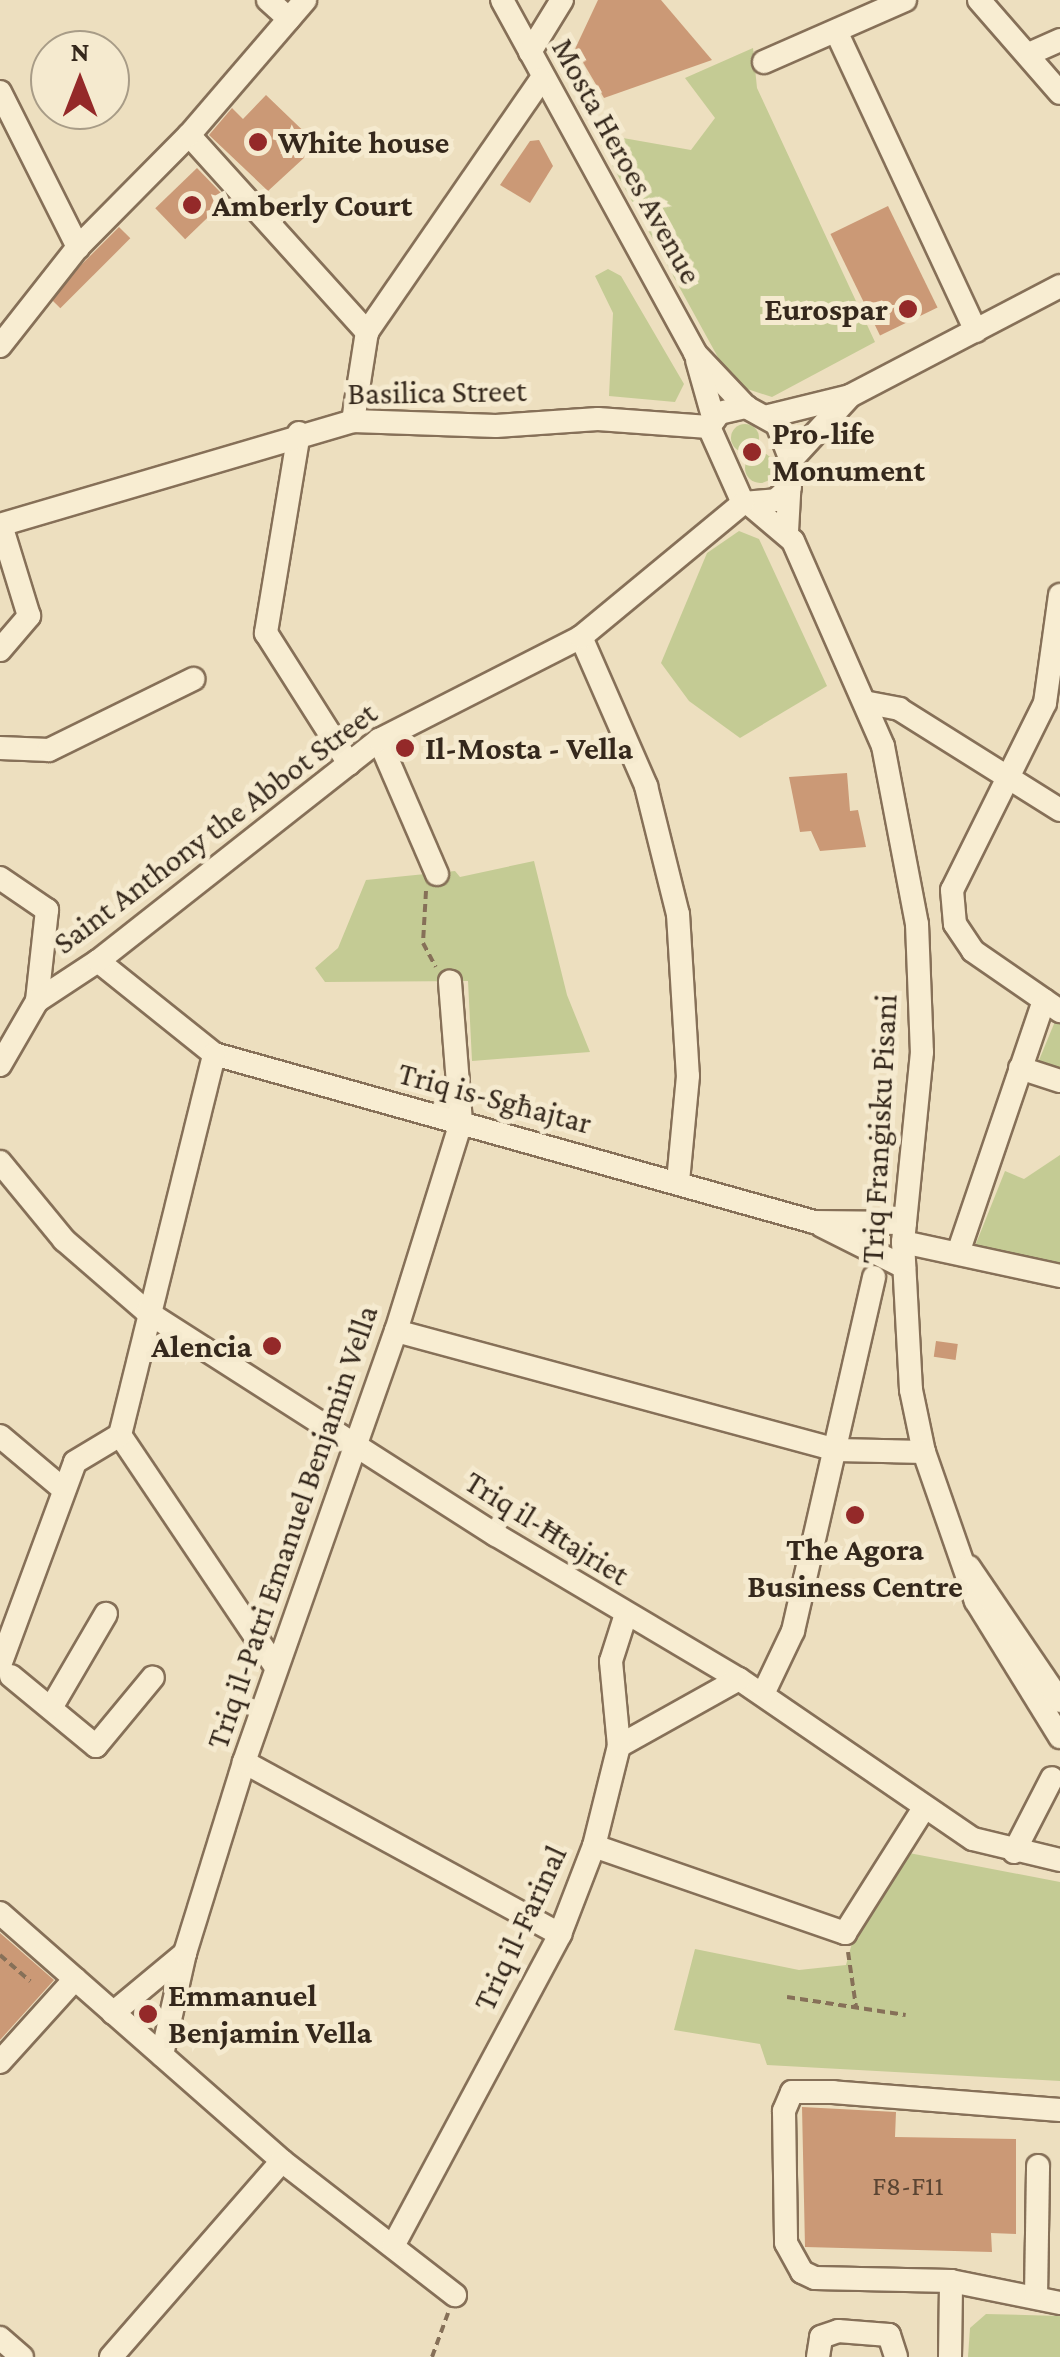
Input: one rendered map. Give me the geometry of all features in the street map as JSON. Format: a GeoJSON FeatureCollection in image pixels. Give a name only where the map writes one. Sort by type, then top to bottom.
{"type":"FeatureCollection","features":[{"type":"Feature","properties":{"kind":"street"},"geometry":{"type":"LineString","coordinates":[[268,0],[289,18]]}},
{"type":"Feature","properties":{"kind":"street"},"geometry":{"type":"LineString","coordinates":[[0,346],[78,247],[188,135],[305,0]]}},
{"type":"Feature","properties":{"kind":"street","name":"Mosta Heroes Avenue"},"geometry":{"type":"LineString","coordinates":[[502,0],[541,80],[696,353],[746,407]]}},
{"type":"Feature","properties":{"kind":"street"},"geometry":{"type":"LineString","coordinates":[[530,52],[562,0]]}},
{"type":"Feature","properties":{"kind":"street"},"geometry":{"type":"LineString","coordinates":[[764,62],[905,0]]}},
{"type":"Feature","properties":{"kind":"street"},"geometry":{"type":"LineString","coordinates":[[979,0],[1031,53],[1060,94]]}},
{"type":"Feature","properties":{"kind":"street"},"geometry":{"type":"LineString","coordinates":[[836,31],[976,331]]}},
{"type":"Feature","properties":{"kind":"street"},"geometry":{"type":"LineString","coordinates":[[1031,53],[1060,40]]}},
{"type":"Feature","properties":{"kind":"street"},"geometry":{"type":"LineString","coordinates":[[353,421],[368,332],[541,80]]}},
{"type":"Feature","properties":{"kind":"street"},"geometry":{"type":"LineString","coordinates":[[0,92],[78,247]]}},
{"type":"Feature","properties":{"kind":"street"},"geometry":{"type":"LineString","coordinates":[[188,135],[368,332]]}},
{"type":"Feature","properties":{"kind":"street"},"geometry":{"type":"LineString","coordinates":[[712,424],[746,407],[769,416],[850,396],[1060,286]]}},
{"type":"Feature","properties":{"kind":"street","name":"Mosta Heroes Avenue"},"geometry":{"type":"LineString","coordinates":[[696,353],[712,424],[748,505]]}},
{"type":"Feature","properties":{"kind":"street"},"geometry":{"type":"LineString","coordinates":[[769,416],[791,460],[850,396]]}},
{"type":"Feature","properties":{"kind":"street","name":"Basilica Street"},"geometry":{"type":"LineString","coordinates":[[1,525],[300,433],[353,421],[496,426],[598,419],[712,424]]}},
{"type":"Feature","properties":{"kind":"street"},"geometry":{"type":"LineString","coordinates":[[300,433],[266,633],[348,764]]}},
{"type":"Feature","properties":{"kind":"street","name":"Triq Franġisku Pisani"},"geometry":{"type":"LineString","coordinates":[[791,460],[787,532],[869,703],[917,924],[922,1052],[904,1232],[905,1344],[924,1452],[961,1557]]}},
{"type":"Feature","properties":{"kind":"street","name":"Saint Anthony the Abbot Street"},"geometry":{"type":"LineString","coordinates":[[0,1065],[37,1001],[98,960],[379,740],[582,637],[748,505],[790,487]]}},
{"type":"Feature","properties":{"kind":"street","name":"Triq Franġisku Pisani"},"geometry":{"type":"LineString","coordinates":[[748,505],[787,532]]}},
{"type":"Feature","properties":{"kind":"street"},"geometry":{"type":"LineString","coordinates":[[0,650],[28,616],[1,525]]}},
{"type":"Feature","properties":{"kind":"street"},"geometry":{"type":"LineString","coordinates":[[958,1253],[1020,1068],[1052,1005],[973,951],[952,908],[952,890],[1045,703],[1056,650],[1060,595]]}},
{"type":"Feature","properties":{"kind":"street"},"geometry":{"type":"LineString","coordinates":[[582,637],[646,786],[678,914],[688,1076],[678,1182]]}},
{"type":"Feature","properties":{"kind":"street"},"geometry":{"type":"LineString","coordinates":[[0,748],[48,750],[193,679]]}},
{"type":"Feature","properties":{"kind":"street"},"geometry":{"type":"LineString","coordinates":[[869,703],[899,709],[1060,810]]}},
{"type":"Feature","properties":{"kind":"street"},"geometry":{"type":"LineString","coordinates":[[379,740],[437,873]]}},
{"type":"Feature","properties":{"kind":"street"},"geometry":{"type":"LineString","coordinates":[[0,878],[47,910],[37,1001]]}},
{"type":"Feature","properties":{"kind":"street","name":"Triq is-Sgħajtar"},"geometry":{"type":"LineString","coordinates":[[98,960],[214,1054],[814,1222],[904,1232],[958,1253],[1060,1276]]}},
{"type":"Feature","properties":{"kind":"street"},"geometry":{"type":"LineString","coordinates":[[451,984],[460,1122]]}},
{"type":"Feature","properties":{"kind":"street"},"geometry":{"type":"LineString","coordinates":[[214,1054],[147,1312],[120,1435],[275,1666]]}},
{"type":"Feature","properties":{"kind":"street"},"geometry":{"type":"LineString","coordinates":[[1020,1068],[1060,1081]]}},
{"type":"Feature","properties":{"kind":"street","name":"Triq il-Patri Emanuel Benjamin Vella"},"geometry":{"type":"LineString","coordinates":[[162,2056],[185,1953],[244,1762],[396,1332],[460,1122]]}},
{"type":"Feature","properties":{"kind":"street","name":"Triq il-Ħtajriet"},"geometry":{"type":"LineString","coordinates":[[1,1160],[64,1240],[147,1312],[626,1614],[739,1678],[973,1839],[1014,1852],[1060,1860]]}},
{"type":"Feature","properties":{"kind":"street"},"geometry":{"type":"LineString","coordinates":[[814,1222],[904,1267]]}},
{"type":"Feature","properties":{"kind":"street"},"geometry":{"type":"LineString","coordinates":[[763,1694],[793,1631],[874,1277]]}},
{"type":"Feature","properties":{"kind":"street"},"geometry":{"type":"LineString","coordinates":[[396,1332],[836,1450],[924,1452]]}},
{"type":"Feature","properties":{"kind":"street"},"geometry":{"type":"LineString","coordinates":[[120,1435],[75,1462],[62,1488],[6,1671],[96,1746],[153,1677]]}},
{"type":"Feature","properties":{"kind":"street"},"geometry":{"type":"LineString","coordinates":[[0,1436],[62,1488]]}},
{"type":"Feature","properties":{"kind":"street"},"geometry":{"type":"LineString","coordinates":[[961,1557],[1060,1701]]}},
{"type":"Feature","properties":{"kind":"street"},"geometry":{"type":"LineString","coordinates":[[961,1557],[976,1601],[1060,1736]]}},
{"type":"Feature","properties":{"kind":"street"},"geometry":{"type":"LineString","coordinates":[[51,1708],[106,1614]]}},
{"type":"Feature","properties":{"kind":"street","name":"Triq il-Farinal"},"geometry":{"type":"LineString","coordinates":[[393,2246],[560,1934],[594,1846],[619,1746],[611,1662],[626,1614]]}},
{"type":"Feature","properties":{"kind":"street"},"geometry":{"type":"LineString","coordinates":[[619,1746],[739,1678]]}},
{"type":"Feature","properties":{"kind":"street"},"geometry":{"type":"LineString","coordinates":[[244,1762],[560,1934]]}},
{"type":"Feature","properties":{"kind":"street"},"geometry":{"type":"LineString","coordinates":[[1014,1852],[1052,1778]]}},
{"type":"Feature","properties":{"kind":"street"},"geometry":{"type":"LineString","coordinates":[[594,1846],[845,1933],[924,1808]]}},
{"type":"Feature","properties":{"kind":"street"},"geometry":{"type":"LineString","coordinates":[[0,1913],[282,2161],[455,2294]]}},
{"type":"Feature","properties":{"kind":"street"},"geometry":{"type":"LineString","coordinates":[[114,2013],[185,1953]]}},
{"type":"Feature","properties":{"kind":"street"},"geometry":{"type":"LineString","coordinates":[[0,2062],[75,1979]]}},
{"type":"Feature","properties":{"kind":"street"},"geometry":{"type":"LineString","coordinates":[[1060,2110],[792,2092],[784,2111],[786,2243],[792,2261],[815,2278],[951,2282],[1060,2303]]}},
{"type":"Feature","properties":{"kind":"street"},"geometry":{"type":"LineString","coordinates":[[111,2357],[282,2161]]}},
{"type":"Feature","properties":{"kind":"street"},"geometry":{"type":"LineString","coordinates":[[1036,2296],[1038,2166]]}},
{"type":"Feature","properties":{"kind":"street"},"geometry":{"type":"LineString","coordinates":[[950,2357],[951,2282]]}},
{"type":"Feature","properties":{"kind":"street"},"geometry":{"type":"LineString","coordinates":[[818,2357],[822,2337],[838,2331],[889,2335],[896,2357]]}},
{"type":"Feature","properties":{"kind":"street"},"geometry":{"type":"LineString","coordinates":[[0,2338],[22,2357]]}},
{"type":"Feature","properties":{"kind":"path"},"geometry":{"type":"LineString","coordinates":[[437,873],[420,873],[429,898],[422,943],[442,986],[451,984]]}},
{"type":"Feature","properties":{"kind":"path"},"geometry":{"type":"LineString","coordinates":[[845,1933],[856,2007]]}},
{"type":"Feature","properties":{"kind":"path"},"geometry":{"type":"LineString","coordinates":[[0,1955],[30,1981]]}},
{"type":"Feature","properties":{"kind":"path"},"geometry":{"type":"LineString","coordinates":[[788,1997],[906,2015]]}},
{"type":"Feature","properties":{"kind":"path"},"geometry":{"type":"LineString","coordinates":[[432,2357],[455,2294]]}},
{"type":"Feature","properties":{"kind":"green space"},"geometry":{"type":"Polygon","coordinates":[[[753,48],[757,88],[875,342],[772,397],[741,387],[725,370],[601,145],[606,135],[691,150],[715,118],[685,78],[753,48]]]}},
{"type":"Feature","properties":{"kind":"green space"},"geometry":{"type":"Polygon","coordinates":[[[608,269],[621,276],[684,384],[675,402],[609,396],[613,313],[595,276],[608,269]]]}},
{"type":"Feature","properties":{"kind":"green space"},"geometry":{"type":"Polygon","coordinates":[[[745,424],[755,428],[759,438],[755,448],[745,452],[735,448],[731,438],[735,428],[745,424]]]}},
{"type":"Feature","properties":{"kind":"green space"},"geometry":{"type":"Polygon","coordinates":[[[760,453],[771,457],[775,468],[771,479],[760,483],[749,479],[745,468],[749,457],[760,453]]]}},
{"type":"Feature","properties":{"kind":"green space"},"geometry":{"type":"Polygon","coordinates":[[[739,531],[759,539],[827,686],[740,738],[689,701],[661,663],[707,553],[739,531]]]}},
{"type":"Feature","properties":{"kind":"green space"},"geometry":{"type":"Polygon","coordinates":[[[534,861],[567,995],[590,1052],[472,1061],[468,981],[325,982],[315,968],[338,948],[366,880],[455,871],[460,877],[534,861]]]}},
{"type":"Feature","properties":{"kind":"green space"},"geometry":{"type":"Polygon","coordinates":[[[1056,1019],[1060,1022],[1060,1072],[1037,1065],[1056,1019]]]}},
{"type":"Feature","properties":{"kind":"green space"},"geometry":{"type":"Polygon","coordinates":[[[1060,1155],[1060,1271],[973,1251],[1005,1171],[1024,1179],[1060,1155]]]}},
{"type":"Feature","properties":{"kind":"green space"},"geometry":{"type":"Polygon","coordinates":[[[909,1853],[1060,1882],[1060,2081],[767,2065],[760,2044],[674,2030],[695,1949],[799,1970],[846,1965],[852,1943],[909,1853]]]}},
{"type":"Feature","properties":{"kind":"green space"},"geometry":{"type":"Polygon","coordinates":[[[986,2314],[1060,2316],[1060,2357],[968,2357],[970,2328],[986,2314]]]}},
{"type":"Feature","properties":{"kind":"building"},"geometry":{"type":"Polygon","coordinates":[[[598,0],[661,0],[712,60],[604,98],[575,49],[598,0]]]}},
{"type":"Feature","properties":{"kind":"building","name":"White house"},"geometry":{"type":"Polygon","coordinates":[[[266,95],[318,145],[268,191],[209,135],[232,108],[243,119],[266,95]]]}},
{"type":"Feature","properties":{"kind":"building"},"geometry":{"type":"Polygon","coordinates":[[[539,140],[553,166],[530,203],[500,185],[530,141],[539,140]]]}},
{"type":"Feature","properties":{"kind":"building","name":"Amberly Court"},"geometry":{"type":"Polygon","coordinates":[[[197,168],[227,199],[185,239],[155,208],[197,168]]]}},
{"type":"Feature","properties":{"kind":"building"},"geometry":{"type":"Polygon","coordinates":[[[888,206],[938,308],[880,336],[830,234],[888,206]]]}},
{"type":"Feature","properties":{"kind":"building"},"geometry":{"type":"Polygon","coordinates":[[[119,227],[130,238],[60,308],[49,297],[119,227]]]}},
{"type":"Feature","properties":{"kind":"building"},"geometry":{"type":"Polygon","coordinates":[[[847,773],[850,811],[858,810],[866,847],[820,851],[811,831],[800,832],[789,777],[847,773]]]}},
{"type":"Feature","properties":{"kind":"building"},"geometry":{"type":"Polygon","coordinates":[[[936,1341],[958,1344],[956,1360],[934,1357],[936,1341]]]}},
{"type":"Feature","properties":{"kind":"building"},"geometry":{"type":"Polygon","coordinates":[[[0,1933],[54,1980],[0,2040],[0,1933]]]}},
{"type":"Feature","properties":{"kind":"building"},"geometry":{"type":"Polygon","coordinates":[[[802,2107],[896,2112],[895,2137],[1016,2139],[1016,2234],[991,2233],[992,2252],[805,2247],[802,2107]]]}},
{"type":"Feature","properties":{"kind":"place","name":"White house"},"geometry":{"type":"Point","coordinates":[258,142]}},
{"type":"Feature","properties":{"kind":"place","name":"Amberly Court"},"geometry":{"type":"Point","coordinates":[192,205]}},
{"type":"Feature","properties":{"kind":"place","name":"Eurospar"},"geometry":{"type":"Point","coordinates":[908,309]}},
{"type":"Feature","properties":{"kind":"place","name":"Pro-life Monument"},"geometry":{"type":"Point","coordinates":[752,452]}},
{"type":"Feature","properties":{"kind":"place","name":"Il-Mosta - Vella"},"geometry":{"type":"Point","coordinates":[405,748]}},
{"type":"Feature","properties":{"kind":"place","name":"Alencia"},"geometry":{"type":"Point","coordinates":[272,1346]}},
{"type":"Feature","properties":{"kind":"place","name":"The Agora Business Centre"},"geometry":{"type":"Point","coordinates":[855,1515]}},
{"type":"Feature","properties":{"kind":"place","name":"Emmanuel Benjamin Vella"},"geometry":{"type":"Point","coordinates":[148,2014]}}]}
